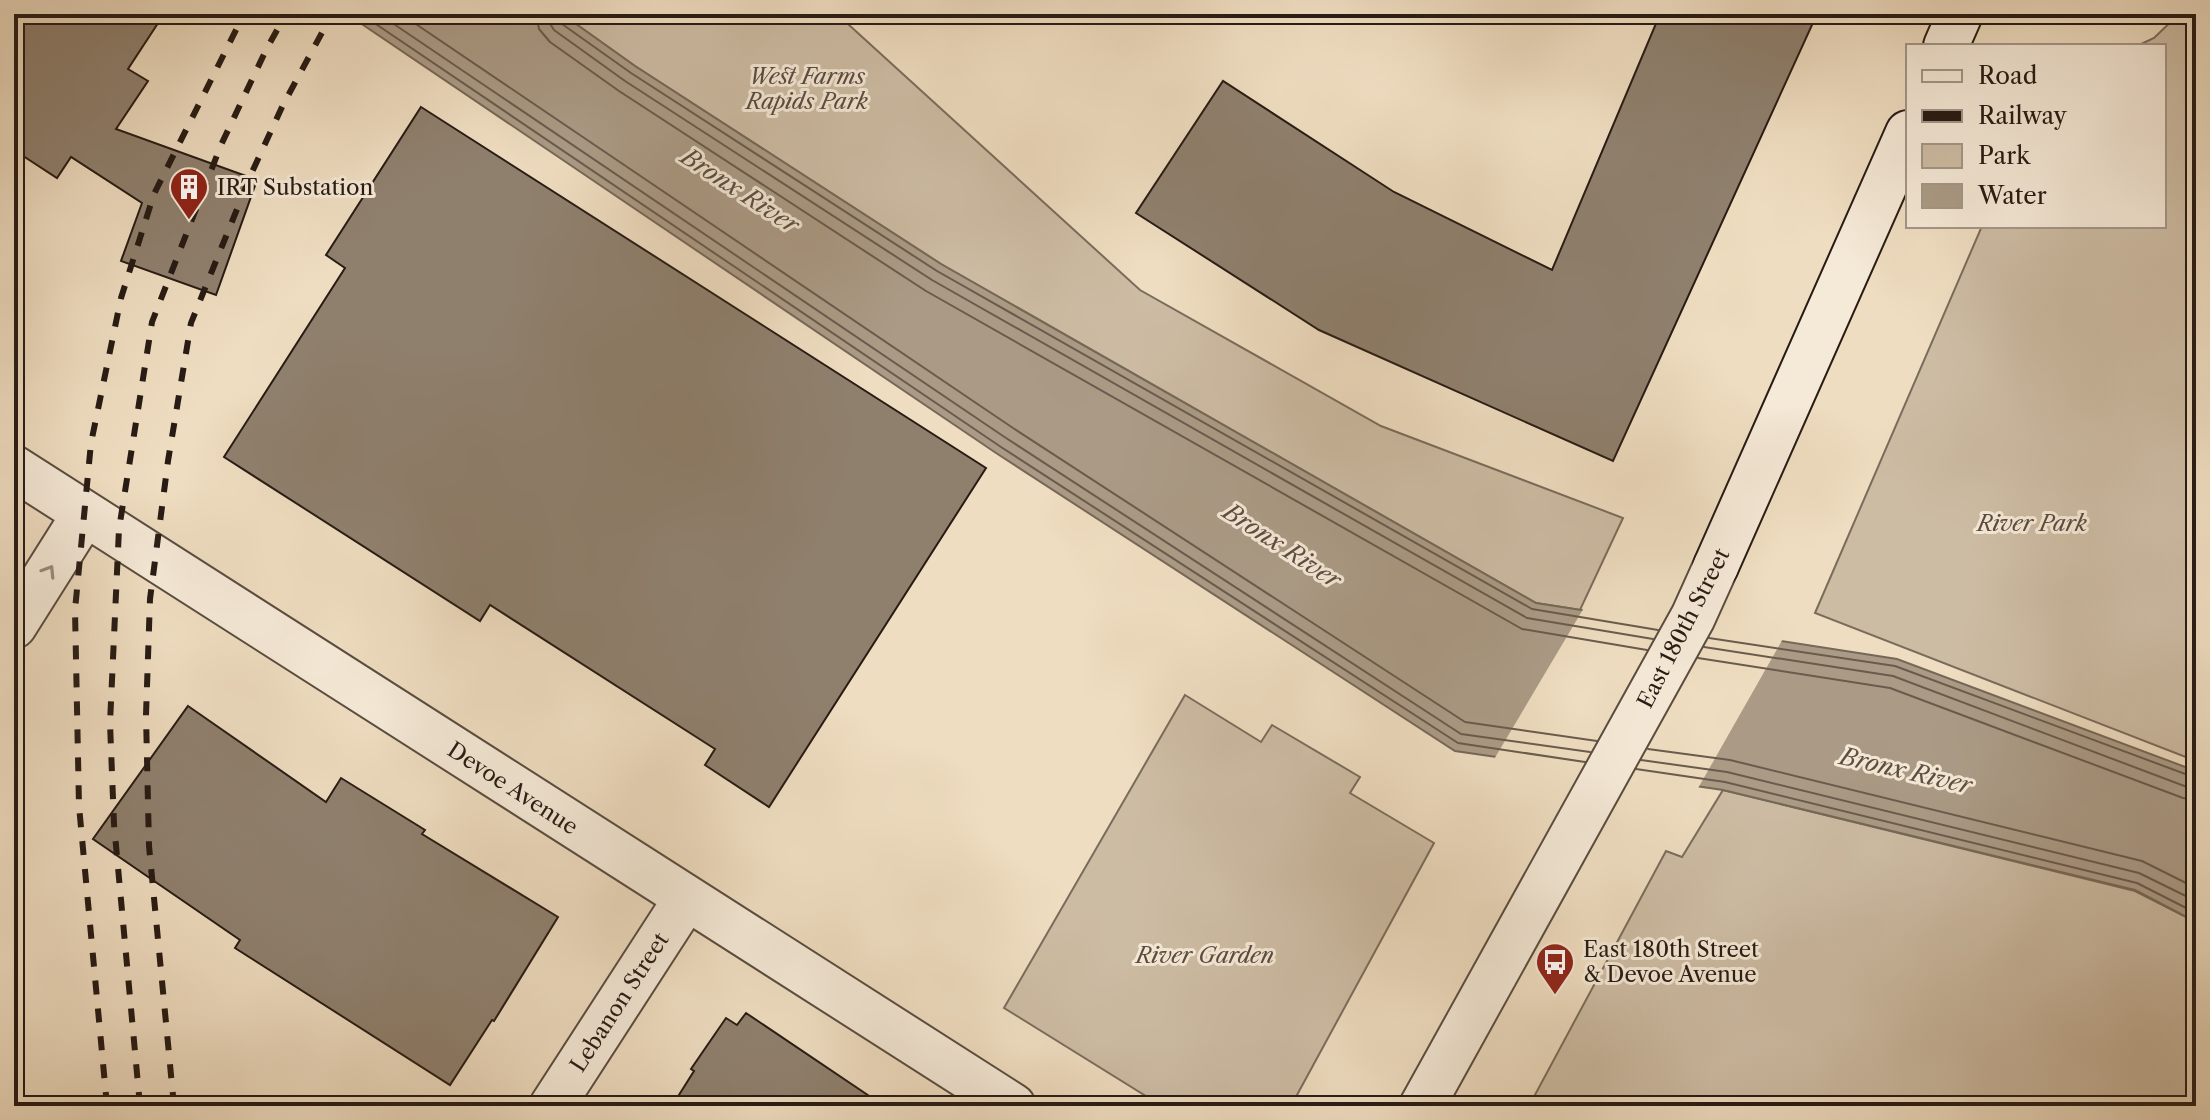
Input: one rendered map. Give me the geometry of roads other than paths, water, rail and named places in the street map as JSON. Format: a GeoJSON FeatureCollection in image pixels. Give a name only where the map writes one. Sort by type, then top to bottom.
{"type":"FeatureCollection","features":[{"type":"Feature","properties":{"kind":"street"},"geometry":{"type":"LineString","coordinates":[[1947,44],[1960,14]]}},
{"type":"Feature","properties":{"kind":"street","name":"East 180th Street"},"geometry":{"type":"LineString","coordinates":[[1422,1106],[1693,617],[1906,138]]}},
{"type":"Feature","properties":{"kind":"street","name":"Devoe Avenue"},"geometry":{"type":"LineString","coordinates":[[14,468],[1013,1106]]}},
{"type":"Feature","properties":{"kind":"street"},"geometry":{"type":"LineString","coordinates":[[14,626],[84,515]]}},
{"type":"Feature","properties":{"kind":"street","name":"Lebanon Street"},"geometry":{"type":"LineString","coordinates":[[552,1106],[686,899]]}},
{"type":"Feature","properties":{"kind":"water","name":"Bronx River"},"geometry":{"type":"Polygon","coordinates":[[[347,14],[562,14],[635,66],[941,264],[1536,603],[1897,659],[2196,771],[2196,922],[2135,890],[1723,790],[1455,751],[996,453],[347,14]]]}},
{"type":"Feature","properties":{"kind":"railway"},"geometry":{"type":"LineString","coordinates":[[107,1106],[79,806],[75,610],[91,443],[121,298],[154,194],[244,14]]}},
{"type":"Feature","properties":{"kind":"railway"},"geometry":{"type":"LineString","coordinates":[[140,1106],[114,824],[110,723],[119,529],[152,322],[221,145],[286,14]]}},
{"type":"Feature","properties":{"kind":"railway"},"geometry":{"type":"LineString","coordinates":[[174,1106],[149,846],[146,715],[150,599],[168,461],[191,323],[252,172],[283,105],[332,14]]}},
{"type":"Feature","properties":{"kind":"place","name":"IRT Substation"},"geometry":{"type":"Point","coordinates":[189,221]}},
{"type":"Feature","properties":{"kind":"place","name":"East 180th Street & Devoe Avenue"},"geometry":{"type":"Point","coordinates":[1555,996]}},
{"type":"Feature","properties":{"kind":"park label","name":"West Farms Rapids Park"},"geometry":{"type":"Point","coordinates":[807,88]}},
{"type":"Feature","properties":{"kind":"park label","name":"River Park"},"geometry":{"type":"Point","coordinates":[2032,523]}},
{"type":"Feature","properties":{"kind":"park label","name":"River Garden"},"geometry":{"type":"Point","coordinates":[1205,955]}}]}
